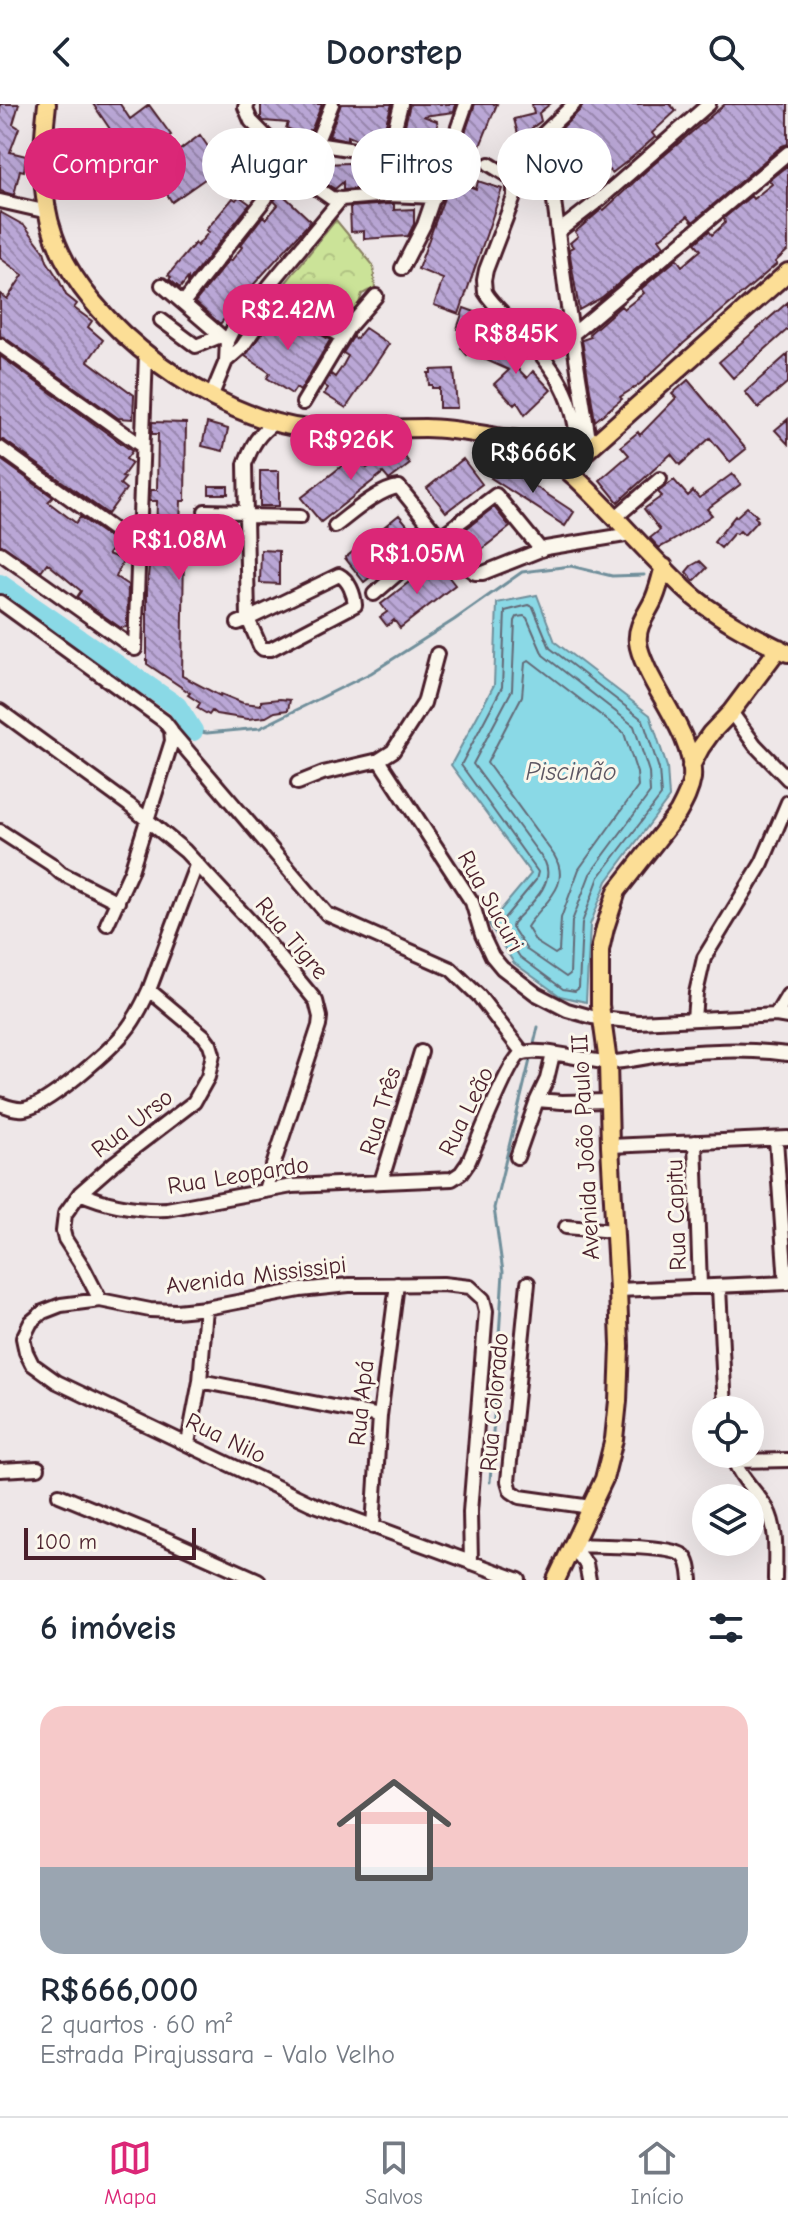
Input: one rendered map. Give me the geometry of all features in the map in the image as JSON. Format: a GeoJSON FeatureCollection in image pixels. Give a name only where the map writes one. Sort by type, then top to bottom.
{"type":"FeatureCollection","features":[{"type":"Feature","properties":{"kind":"main road"},"geometry":{"type":"LineString","coordinates":[[47,104],[43,166],[48,212],[60,253],[80,285],[101,310],[146,354],[211,397],[292,426],[330,430],[428,428],[536,444],[616,517],[688,592],[783,651],[707,738],[691,766]]}},
{"type":"Feature","properties":{"kind":"main road"},"geometry":{"type":"LineString","coordinates":[[566,469],[584,444],[788,272]]}},
{"type":"Feature","properties":{"kind":"main road"},"geometry":{"type":"LineString","coordinates":[[664,567],[653,602],[638,632],[638,644],[654,683],[679,728],[691,766]]}},
{"type":"Feature","properties":{"kind":"main road"},"geometry":{"type":"LineString","coordinates":[[653,602],[688,592]]}},
{"type":"Feature","properties":{"kind":"main road"},"geometry":{"type":"LineString","coordinates":[[679,728],[707,738]]}},
{"type":"Feature","properties":{"kind":"main road","name":"Avenida João Paulo II"},"geometry":{"type":"LineString","coordinates":[[556,1580],[604,1479],[614,1439],[620,1346],[607,1057],[599,990],[600,950],[617,891],[678,813],[689,789],[691,766]]}},
{"type":"Feature","properties":{"kind":"street"},"geometry":{"type":"LineString","coordinates":[[248,104],[245,109],[258,128]]}},
{"type":"Feature","properties":{"kind":"street"},"geometry":{"type":"LineString","coordinates":[[322,128],[332,104]]}},
{"type":"Feature","properties":{"kind":"street"},"geometry":{"type":"LineString","coordinates":[[335,147],[374,153],[386,150],[401,104]]}},
{"type":"Feature","properties":{"kind":"street"},"geometry":{"type":"LineString","coordinates":[[458,128],[466,104]]}},
{"type":"Feature","properties":{"kind":"street"},"geometry":{"type":"LineString","coordinates":[[574,104],[539,138],[559,231],[584,444]]}},
{"type":"Feature","properties":{"kind":"street"},"geometry":{"type":"LineString","coordinates":[[559,231],[709,104]]}},
{"type":"Feature","properties":{"kind":"street"},"geometry":{"type":"LineString","coordinates":[[573,334],[788,153]]}},
{"type":"Feature","properties":{"kind":"street"},"geometry":{"type":"LineString","coordinates":[[489,164],[510,177],[515,192],[486,270],[485,292],[560,380],[584,444]]}},
{"type":"Feature","properties":{"kind":"street"},"geometry":{"type":"LineString","coordinates":[[335,197],[351,198]]}},
{"type":"Feature","properties":{"kind":"street"},"geometry":{"type":"LineString","coordinates":[[211,397],[226,361],[242,347],[271,294],[341,199]]}},
{"type":"Feature","properties":{"kind":"street"},"geometry":{"type":"LineString","coordinates":[[183,303],[264,200]]}},
{"type":"Feature","properties":{"kind":"street"},"geometry":{"type":"LineString","coordinates":[[402,268],[434,200]]}},
{"type":"Feature","properties":{"kind":"street"},"geometry":{"type":"LineString","coordinates":[[0,201],[48,212]]}},
{"type":"Feature","properties":{"kind":"street"},"geometry":{"type":"LineString","coordinates":[[162,285],[224,339],[226,361]]}},
{"type":"Feature","properties":{"kind":"street"},"geometry":{"type":"LineString","coordinates":[[271,294],[342,337]]}},
{"type":"Feature","properties":{"kind":"street"},"geometry":{"type":"LineString","coordinates":[[161,320],[196,346],[224,339],[246,314],[271,294]]}},
{"type":"Feature","properties":{"kind":"street"},"geometry":{"type":"LineString","coordinates":[[303,403],[353,320],[376,296]]}},
{"type":"Feature","properties":{"kind":"street"},"geometry":{"type":"LineString","coordinates":[[0,345],[142,446]]}},
{"type":"Feature","properties":{"kind":"street"},"geometry":{"type":"LineString","coordinates":[[0,553],[135,649],[146,354]]}},
{"type":"Feature","properties":{"kind":"street"},"geometry":{"type":"LineString","coordinates":[[243,621],[339,575],[346,580],[355,597],[355,605],[271,649],[260,646],[243,621],[245,464],[253,441],[275,422]]}},
{"type":"Feature","properties":{"kind":"street"},"geometry":{"type":"LineString","coordinates":[[536,444],[584,444]]}},
{"type":"Feature","properties":{"kind":"street"},"geometry":{"type":"LineString","coordinates":[[0,448],[139,548]]}},
{"type":"Feature","properties":{"kind":"street"},"geometry":{"type":"LineString","coordinates":[[616,517],[660,479]]}},
{"type":"Feature","properties":{"kind":"street"},"geometry":{"type":"LineString","coordinates":[[335,526],[382,493],[399,487],[460,562],[475,573],[492,571],[541,550],[631,534]]}},
{"type":"Feature","properties":{"kind":"street"},"geometry":{"type":"LineString","coordinates":[[374,594],[440,537],[496,495],[541,550]]}},
{"type":"Feature","properties":{"kind":"street"},"geometry":{"type":"LineString","coordinates":[[205,511],[300,517]]}},
{"type":"Feature","properties":{"kind":"street"},"geometry":{"type":"LineString","coordinates":[[0,602],[164,721],[327,914],[451,969],[479,996],[523,1053]]}},
{"type":"Feature","properties":{"kind":"street"},"geometry":{"type":"LineString","coordinates":[[298,783],[323,773],[379,760],[393,751],[424,703],[437,654]]}},
{"type":"Feature","properties":{"kind":"street","name":"Rua Tigre"},"geometry":{"type":"LineString","coordinates":[[0,711],[185,851],[316,1001],[319,1026],[265,1190]]}},
{"type":"Feature","properties":{"kind":"street"},"geometry":{"type":"LineString","coordinates":[[731,712],[755,745],[788,779]]}},
{"type":"Feature","properties":{"kind":"street"},"geometry":{"type":"LineString","coordinates":[[107,924],[131,871],[173,734]]}},
{"type":"Feature","properties":{"kind":"street","name":"Rua Sucuri"},"geometry":{"type":"LineString","coordinates":[[379,760],[472,902],[486,946],[502,968],[536,994],[602,1024],[782,1016]]}},
{"type":"Feature","properties":{"kind":"street"},"geometry":{"type":"LineString","coordinates":[[694,1019],[704,958],[762,863],[788,802]]}},
{"type":"Feature","properties":{"kind":"street"},"geometry":{"type":"LineString","coordinates":[[0,831],[61,873],[118,902]]}},
{"type":"Feature","properties":{"kind":"street"},"geometry":{"type":"LineString","coordinates":[[0,1104],[11,1109],[25,1109],[41,1103],[71,1081],[123,1034],[140,1010],[149,990],[197,863]]}},
{"type":"Feature","properties":{"kind":"street","name":"Rua Urso"},"geometry":{"type":"LineString","coordinates":[[100,1300],[65,1239],[65,1214],[80,1193],[113,1164],[194,1102],[208,1077],[213,1054],[210,1044],[190,1023],[149,990]]}},
{"type":"Feature","properties":{"kind":"street"},"geometry":{"type":"LineString","coordinates":[[782,1016],[788,995]]}},
{"type":"Feature","properties":{"kind":"street","name":"Rua Leão"},"geometry":{"type":"LineString","coordinates":[[452,1179],[468,1163],[502,1086],[516,1058],[523,1053],[607,1057],[745,1049],[788,1054]]}},
{"type":"Feature","properties":{"kind":"street","name":"Rua Três"},"geometry":{"type":"LineString","coordinates":[[381,1182],[421,1052]]}},
{"type":"Feature","properties":{"kind":"street"},"geometry":{"type":"LineString","coordinates":[[517,1157],[547,1079],[553,1054]]}},
{"type":"Feature","properties":{"kind":"street"},"geometry":{"type":"LineString","coordinates":[[537,1100],[609,1101]]}},
{"type":"Feature","properties":{"kind":"street"},"geometry":{"type":"LineString","coordinates":[[610,1146],[782,1138],[787,1283],[618,1290]]}},
{"type":"Feature","properties":{"kind":"street","name":"Rua Capitu"},"geometry":{"type":"LineString","coordinates":[[695,1142],[700,1286]]}},
{"type":"Feature","properties":{"kind":"street","name":"Rua Leopardo"},"geometry":{"type":"LineString","coordinates":[[80,1193],[108,1203],[153,1209],[191,1206],[265,1190],[452,1179]]}},
{"type":"Feature","properties":{"kind":"street"},"geometry":{"type":"LineString","coordinates":[[566,1227],[614,1231]]}},
{"type":"Feature","properties":{"kind":"street","name":"Rua Colorado"},"geometry":{"type":"LineString","coordinates":[[528,1283],[508,1481],[511,1491],[520,1497],[591,1507]]}},
{"type":"Feature","properties":{"kind":"street","name":"Rua Apá"},"geometry":{"type":"LineString","coordinates":[[373,1527],[380,1416],[397,1284]]}},
{"type":"Feature","properties":{"kind":"street","name":"Avenida Mississipi"},"geometry":{"type":"LineString","coordinates":[[100,1300],[150,1310],[176,1311],[349,1285],[470,1287],[483,1299],[486,1311],[470,1512],[471,1563]]}},
{"type":"Feature","properties":{"kind":"street"},"geometry":{"type":"LineString","coordinates":[[719,1287],[724,1396]]}},
{"type":"Feature","properties":{"kind":"street","name":"Rua Nilo"},"geometry":{"type":"LineString","coordinates":[[100,1300],[61,1305],[43,1312],[31,1322],[23,1338],[32,1364],[57,1382],[310,1503],[519,1580]]}},
{"type":"Feature","properties":{"kind":"street"},"geometry":{"type":"LineString","coordinates":[[188,1443],[200,1381],[206,1308]]}},
{"type":"Feature","properties":{"kind":"street"},"geometry":{"type":"LineString","coordinates":[[200,1381],[380,1416]]}},
{"type":"Feature","properties":{"kind":"street"},"geometry":{"type":"LineString","coordinates":[[764,1459],[788,1460]]}},
{"type":"Feature","properties":{"kind":"street"},"geometry":{"type":"LineString","coordinates":[[0,1470],[38,1468]]}},
{"type":"Feature","properties":{"kind":"street"},"geometry":{"type":"LineString","coordinates":[[737,1468],[771,1519],[775,1580]]}},
{"type":"Feature","properties":{"kind":"street"},"geometry":{"type":"LineString","coordinates":[[59,1495],[258,1580]]}},
{"type":"Feature","properties":{"kind":"street"},"geometry":{"type":"LineString","coordinates":[[571,1545],[586,1564],[589,1580]]}},
{"type":"Feature","properties":{"kind":"street"},"geometry":{"type":"LineString","coordinates":[[571,1545],[679,1552],[688,1561],[691,1580]]}},
{"type":"Feature","properties":{"kind":"green space"},"geometry":{"type":"Polygon","coordinates":[[[336,220],[373,265],[375,288],[362,294],[358,306],[333,323],[280,290],[336,220]]]}},
{"type":"Feature","properties":{"kind":"water","name":"Piscinão"},"geometry":{"type":"Polygon","coordinates":[[[537,595],[555,642],[650,715],[667,767],[669,798],[607,881],[590,925],[586,1002],[560,996],[514,963],[489,924],[531,874],[451,765],[494,685],[497,603],[537,595]]]}},
{"type":"Feature","properties":{"kind":"building"},"geometry":{"type":"Polygon","coordinates":[[[0,104],[19,104],[13,124],[19,128],[10,152],[24,156],[24,171],[20,170],[14,195],[0,191],[0,104]]]}},
{"type":"Feature","properties":{"kind":"building"},"geometry":{"type":"Polygon","coordinates":[[[93,104],[120,104],[130,119],[149,105],[166,128],[109,128],[93,104]]]}},
{"type":"Feature","properties":{"kind":"building"},"geometry":{"type":"Polygon","coordinates":[[[261,104],[322,104],[312,128],[286,128],[288,123],[261,119],[261,104]]]}},
{"type":"Feature","properties":{"kind":"building"},"geometry":{"type":"Polygon","coordinates":[[[341,104],[392,104],[384,128],[351,128],[348,140],[335,137],[335,128],[332,128],[341,104]]]}},
{"type":"Feature","properties":{"kind":"building"},"geometry":{"type":"Polygon","coordinates":[[[410,104],[456,104],[454,112],[423,116],[437,121],[438,128],[404,128],[410,104]]]}},
{"type":"Feature","properties":{"kind":"building"},"geometry":{"type":"Polygon","coordinates":[[[475,104],[497,104],[481,144],[481,128],[467,128],[475,104]]]}},
{"type":"Feature","properties":{"kind":"building"},"geometry":{"type":"Polygon","coordinates":[[[532,104],[550,104],[539,113],[541,121],[532,128],[516,128],[514,119],[534,114],[532,104]]]}},
{"type":"Feature","properties":{"kind":"building"},"geometry":{"type":"Polygon","coordinates":[[[583,104],[670,104],[676,111],[652,133],[655,137],[612,173],[612,128],[562,128],[583,104]]]}},
{"type":"Feature","properties":{"kind":"building"},"geometry":{"type":"Polygon","coordinates":[[[725,104],[788,104],[788,144],[693,222],[688,216],[659,239],[664,246],[601,298],[579,310],[569,249],[573,247],[570,243],[578,236],[575,232],[725,104]]]}},
{"type":"Feature","properties":{"kind":"building"},"geometry":{"type":"Polygon","coordinates":[[[200,135],[202,138],[202,181],[186,192],[186,146],[200,135]]]}},
{"type":"Feature","properties":{"kind":"building"},"geometry":{"type":"Polygon","coordinates":[[[351,163],[351,189],[343,190],[343,182],[335,189],[335,164],[351,163]]]}},
{"type":"Feature","properties":{"kind":"building"},"geometry":{"type":"Polygon","coordinates":[[[788,165],[788,250],[775,262],[777,264],[595,421],[582,340],[591,337],[589,334],[621,306],[624,309],[644,293],[641,289],[677,259],[682,266],[701,250],[695,243],[709,231],[712,235],[725,223],[724,218],[772,184],[769,180],[788,165]]]}},
{"type":"Feature","properties":{"kind":"building"},"geometry":{"type":"Polygon","coordinates":[[[481,182],[497,187],[498,200],[459,314],[434,305],[443,279],[418,269],[443,200],[481,200],[481,182]]]}},
{"type":"Feature","properties":{"kind":"building"},"geometry":{"type":"Polygon","coordinates":[[[231,200],[244,200],[250,204],[180,288],[168,275],[195,243],[197,246],[209,232],[206,230],[231,200]]]}},
{"type":"Feature","properties":{"kind":"building"},"geometry":{"type":"Polygon","coordinates":[[[289,200],[311,221],[255,283],[229,321],[225,318],[220,324],[195,302],[231,261],[263,216],[266,219],[278,205],[274,201],[289,200]]]}},
{"type":"Feature","properties":{"kind":"building"},"geometry":{"type":"Polygon","coordinates":[[[394,204],[394,210],[414,209],[414,224],[408,236],[364,239],[364,231],[351,232],[350,207],[394,204]]]}},
{"type":"Feature","properties":{"kind":"building"},"geometry":{"type":"Polygon","coordinates":[[[0,212],[25,226],[44,251],[66,295],[77,304],[74,308],[92,321],[88,327],[103,340],[88,361],[134,395],[133,419],[118,418],[0,336],[0,294],[7,299],[23,275],[0,258],[0,212]]]}},
{"type":"Feature","properties":{"kind":"building"},"geometry":{"type":"Polygon","coordinates":[[[788,302],[788,329],[733,378],[719,362],[788,302]]]}},
{"type":"Feature","properties":{"kind":"building"},"geometry":{"type":"Polygon","coordinates":[[[464,308],[495,319],[490,335],[467,355],[461,348],[472,338],[457,329],[464,308]]]}},
{"type":"Feature","properties":{"kind":"building"},"geometry":{"type":"Polygon","coordinates":[[[279,310],[330,340],[300,391],[296,388],[292,394],[267,378],[270,373],[245,356],[279,310]]]}},
{"type":"Feature","properties":{"kind":"building"},"geometry":{"type":"Polygon","coordinates":[[[365,328],[389,344],[346,408],[324,394],[328,388],[324,385],[331,374],[335,377],[342,367],[348,356],[343,353],[353,337],[356,339],[365,328]]]}},
{"type":"Feature","properties":{"kind":"building"},"geometry":{"type":"Polygon","coordinates":[[[492,337],[523,348],[516,367],[527,378],[533,371],[551,390],[525,415],[517,402],[514,405],[494,384],[509,370],[484,359],[492,337]]]}},
{"type":"Feature","properties":{"kind":"building"},"geometry":{"type":"Polygon","coordinates":[[[788,354],[788,382],[758,408],[745,392],[788,354]]]}},
{"type":"Feature","properties":{"kind":"building"},"geometry":{"type":"Polygon","coordinates":[[[0,356],[132,451],[126,459],[132,463],[120,484],[126,489],[108,514],[0,439],[0,356]]]}},
{"type":"Feature","properties":{"kind":"building"},"geometry":{"type":"Polygon","coordinates":[[[454,369],[457,408],[439,408],[439,388],[429,385],[428,373],[431,370],[454,369]]]}},
{"type":"Feature","properties":{"kind":"building"},"geometry":{"type":"Polygon","coordinates":[[[688,380],[746,449],[730,462],[710,438],[680,465],[671,454],[618,502],[600,480],[629,455],[621,446],[638,432],[640,435],[676,398],[672,394],[688,380]]]}},
{"type":"Feature","properties":{"kind":"building"},"geometry":{"type":"Polygon","coordinates":[[[788,419],[788,444],[775,430],[788,419]]]}},
{"type":"Feature","properties":{"kind":"building"},"geometry":{"type":"Polygon","coordinates":[[[152,422],[186,423],[185,501],[181,501],[180,524],[184,524],[184,535],[181,535],[179,553],[184,553],[182,676],[220,696],[243,703],[261,705],[261,701],[290,700],[288,710],[248,719],[212,711],[209,715],[197,708],[200,703],[188,695],[190,693],[147,664],[147,588],[151,545],[156,535],[157,501],[150,501],[151,490],[157,490],[158,434],[152,434],[152,422]]]}},
{"type":"Feature","properties":{"kind":"building"},"geometry":{"type":"Polygon","coordinates":[[[207,423],[228,429],[223,451],[202,446],[207,423]]]}},
{"type":"Feature","properties":{"kind":"building"},"geometry":{"type":"Polygon","coordinates":[[[392,448],[396,453],[400,450],[410,464],[389,480],[383,473],[321,522],[301,498],[356,455],[367,468],[392,448]]]}},
{"type":"Feature","properties":{"kind":"building"},"geometry":{"type":"Polygon","coordinates":[[[0,459],[53,497],[48,502],[76,523],[80,517],[117,543],[108,554],[123,560],[116,577],[128,585],[127,627],[121,628],[77,597],[81,591],[47,563],[41,571],[0,544],[0,459]]]}},
{"type":"Feature","properties":{"kind":"building"},"geometry":{"type":"Polygon","coordinates":[[[463,459],[482,484],[446,512],[427,488],[463,459]]]}},
{"type":"Feature","properties":{"kind":"building"},"geometry":{"type":"Polygon","coordinates":[[[501,464],[574,512],[565,526],[491,478],[501,464]]]}},
{"type":"Feature","properties":{"kind":"building"},"geometry":{"type":"Polygon","coordinates":[[[260,471],[279,471],[279,506],[260,506],[260,471]]]}},
{"type":"Feature","properties":{"kind":"building"},"geometry":{"type":"Polygon","coordinates":[[[732,474],[741,484],[707,509],[712,515],[659,548],[650,538],[660,530],[644,509],[662,496],[658,492],[674,480],[688,496],[693,491],[699,498],[732,474]]]}},
{"type":"Feature","properties":{"kind":"building"},"geometry":{"type":"Polygon","coordinates":[[[209,486],[228,486],[228,494],[209,494],[209,486]]]}},
{"type":"Feature","properties":{"kind":"building"},"geometry":{"type":"Polygon","coordinates":[[[494,507],[510,527],[478,552],[462,532],[494,507]]]}},
{"type":"Feature","properties":{"kind":"building"},"geometry":{"type":"Polygon","coordinates":[[[747,507],[758,520],[744,535],[740,531],[734,533],[721,548],[714,542],[735,516],[747,507]]]}},
{"type":"Feature","properties":{"kind":"building"},"geometry":{"type":"Polygon","coordinates":[[[399,515],[419,539],[364,582],[345,558],[399,515]]]}},
{"type":"Feature","properties":{"kind":"building"},"geometry":{"type":"Polygon","coordinates":[[[261,550],[279,551],[279,584],[260,583],[261,550]]]}},
{"type":"Feature","properties":{"kind":"building"},"geometry":{"type":"Polygon","coordinates":[[[436,561],[455,585],[400,628],[394,620],[387,626],[380,617],[387,612],[381,604],[436,561]]]}},
{"type":"Feature","properties":{"kind":"building"},"geometry":{"type":"Polygon","coordinates":[[[700,561],[707,568],[694,581],[686,572],[700,561]]]}},
{"type":"Feature","properties":{"kind":"waterway"},"geometry":{"type":"LineString","coordinates":[[193,731],[207,733],[260,728],[371,673],[522,572],[571,566],[612,576],[644,575]]}},
{"type":"Feature","properties":{"kind":"waterway"},"geometry":{"type":"LineString","coordinates":[[0,584],[177,706],[193,731]]}},
{"type":"Feature","properties":{"kind":"waterway"},"geometry":{"type":"LineString","coordinates":[[533,1048],[538,1027]]}},
{"type":"Feature","properties":{"kind":"waterway"},"geometry":{"type":"LineString","coordinates":[[490,1482],[503,1272],[494,1208],[531,1056]]}}]}
